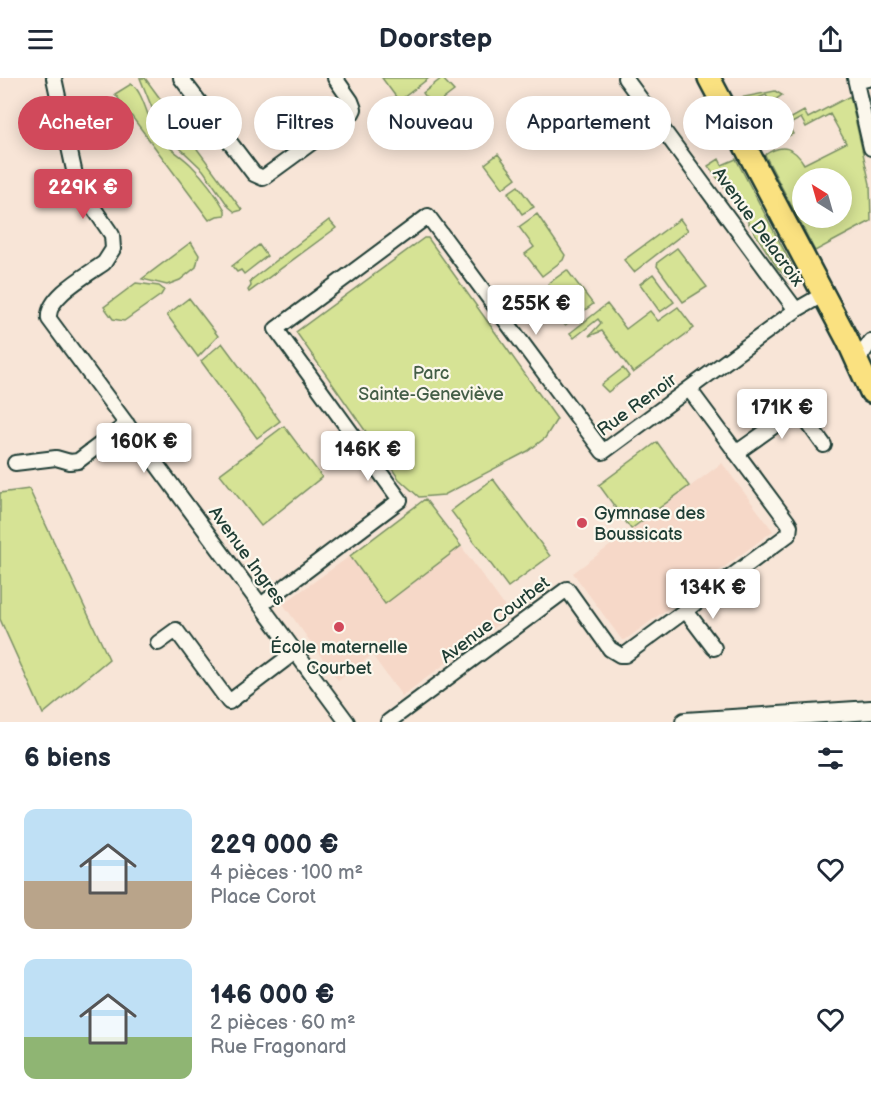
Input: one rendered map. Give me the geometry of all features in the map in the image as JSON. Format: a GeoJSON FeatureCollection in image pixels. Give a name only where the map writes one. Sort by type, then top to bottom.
{"type":"FeatureCollection","features":[{"type":"Feature","properties":{"kind":"main road"},"geometry":{"type":"LineString","coordinates":[[709,78],[824,294],[858,360],[871,392]]}},
{"type":"Feature","properties":{"kind":"main road"},"geometry":{"type":"LineString","coordinates":[[685,722],[871,710]]}},
{"type":"Feature","properties":{"kind":"street","name":"Avenue Ingres"},"geometry":{"type":"LineString","coordinates":[[54,78],[77,184],[108,228],[114,242],[110,257],[104,263],[53,302],[48,313],[52,325],[347,722]]}},
{"type":"Feature","properties":{"kind":"street"},"geometry":{"type":"LineString","coordinates":[[181,78],[254,174],[263,178],[352,113],[354,109],[351,101],[335,78]]}},
{"type":"Feature","properties":{"kind":"street","name":"Avenue Delacroix"},"geometry":{"type":"LineString","coordinates":[[626,78],[796,310]]}},
{"type":"Feature","properties":{"kind":"street"},"geometry":{"type":"LineString","coordinates":[[871,78],[855,80],[871,148]]}},
{"type":"Feature","properties":{"kind":"street","name":"Rue Renoir"},"geometry":{"type":"LineString","coordinates":[[261,605],[400,500],[276,329],[428,216],[603,452],[796,310],[824,294]]}},
{"type":"Feature","properties":{"kind":"street"},"geometry":{"type":"LineString","coordinates":[[858,360],[871,341]]}},
{"type":"Feature","properties":{"kind":"street","name":"Avenue Courbet"},"geometry":{"type":"LineString","coordinates":[[388,722],[567,589],[610,649],[620,656],[631,652],[785,538],[790,530],[787,521],[689,389]]}},
{"type":"Feature","properties":{"kind":"street"},"geometry":{"type":"LineString","coordinates":[[736,453],[798,409],[824,445]]}},
{"type":"Feature","properties":{"kind":"street"},"geometry":{"type":"LineString","coordinates":[[15,463],[56,458],[70,462],[78,461],[127,424]]}},
{"type":"Feature","properties":{"kind":"street"},"geometry":{"type":"LineString","coordinates":[[686,611],[714,648]]}},
{"type":"Feature","properties":{"kind":"street"},"geometry":{"type":"LineString","coordinates":[[158,643],[176,630],[229,702],[295,652]]}},
{"type":"Feature","properties":{"kind":"shaded area"},"geometry":{"type":"Polygon","coordinates":[[[722,463],[773,531],[622,640],[573,573],[722,463]]]}},
{"type":"Feature","properties":{"kind":"shaded area"},"geometry":{"type":"Polygon","coordinates":[[[461,546],[511,615],[402,696],[372,655],[338,680],[283,604],[350,556],[385,603],[461,546]]]}},
{"type":"Feature","properties":{"kind":"green space"},"geometry":{"type":"Polygon","coordinates":[[[140,78],[145,78],[158,96],[147,96],[140,78]]]}},
{"type":"Feature","properties":{"kind":"green space"},"geometry":{"type":"Polygon","coordinates":[[[382,78],[429,78],[406,96],[395,96],[382,78]]]}},
{"type":"Feature","properties":{"kind":"green space"},"geometry":{"type":"Polygon","coordinates":[[[442,78],[454,91],[447,96],[425,96],[423,93],[442,78]]]}},
{"type":"Feature","properties":{"kind":"green space"},"geometry":{"type":"Polygon","coordinates":[[[131,84],[139,92],[146,110],[146,136],[134,119],[134,96],[116,96],[115,94],[131,84]]]}},
{"type":"Feature","properties":{"kind":"green space"},"geometry":{"type":"Polygon","coordinates":[[[775,91],[782,95],[749,96],[775,91]]]}},
{"type":"Feature","properties":{"kind":"green space"},"geometry":{"type":"Polygon","coordinates":[[[850,96],[870,184],[871,221],[815,251],[803,228],[852,228],[852,168],[792,168],[792,207],[765,155],[774,150],[790,150],[804,164],[846,143],[830,114],[806,127],[801,118],[794,122],[794,117],[804,111],[808,118],[850,96]]]}},
{"type":"Feature","properties":{"kind":"green space"},"geometry":{"type":"Polygon","coordinates":[[[157,150],[174,150],[210,186],[225,210],[225,215],[209,220],[157,150]]]}},
{"type":"Feature","properties":{"kind":"green space"},"geometry":{"type":"Polygon","coordinates":[[[182,150],[198,150],[242,210],[235,212],[229,207],[203,170],[182,150]]]}},
{"type":"Feature","properties":{"kind":"green space"},"geometry":{"type":"Polygon","coordinates":[[[498,154],[516,178],[503,188],[485,164],[498,154]]]}},
{"type":"Feature","properties":{"kind":"green space"},"geometry":{"type":"Polygon","coordinates":[[[719,159],[722,165],[736,159],[799,279],[792,282],[778,269],[732,197],[708,166],[719,159]]]}},
{"type":"Feature","properties":{"kind":"green space"},"geometry":{"type":"Polygon","coordinates":[[[518,186],[534,207],[522,214],[508,193],[518,186]]]}},
{"type":"Feature","properties":{"kind":"green space"},"geometry":{"type":"Polygon","coordinates":[[[537,214],[565,255],[563,260],[542,276],[525,254],[534,247],[519,227],[537,214]]]}},
{"type":"Feature","properties":{"kind":"green space"},"geometry":{"type":"Polygon","coordinates":[[[680,219],[688,230],[634,272],[624,260],[680,219]]]}},
{"type":"Feature","properties":{"kind":"green space"},"geometry":{"type":"Polygon","coordinates":[[[329,220],[336,228],[249,292],[250,281],[329,220]]]}},
{"type":"Feature","properties":{"kind":"green space","name":"Parc Sainte-Geneviève"},"geometry":{"type":"Polygon","coordinates":[[[424,238],[428,238],[557,419],[545,438],[528,451],[444,495],[419,497],[399,479],[296,332],[424,238]]]}},
{"type":"Feature","properties":{"kind":"green space"},"geometry":{"type":"Polygon","coordinates":[[[191,242],[199,255],[196,267],[180,280],[167,285],[142,279],[191,242]]]}},
{"type":"Feature","properties":{"kind":"green space"},"geometry":{"type":"Polygon","coordinates":[[[259,245],[267,256],[244,274],[241,270],[237,272],[232,266],[259,245]]]}},
{"type":"Feature","properties":{"kind":"green space"},"geometry":{"type":"Polygon","coordinates":[[[677,248],[707,287],[683,302],[657,266],[658,262],[677,248]]]}},
{"type":"Feature","properties":{"kind":"green space"},"geometry":{"type":"Polygon","coordinates":[[[567,270],[593,304],[565,325],[561,320],[569,313],[548,284],[567,270]]]}},
{"type":"Feature","properties":{"kind":"green space"},"geometry":{"type":"Polygon","coordinates":[[[653,274],[674,302],[660,312],[640,284],[653,274]]]}},
{"type":"Feature","properties":{"kind":"green space"},"geometry":{"type":"Polygon","coordinates":[[[136,283],[159,286],[164,290],[161,295],[124,321],[113,319],[104,307],[136,283]]]}},
{"type":"Feature","properties":{"kind":"green space"},"geometry":{"type":"Polygon","coordinates":[[[189,298],[218,336],[198,357],[167,315],[189,298]]]}},
{"type":"Feature","properties":{"kind":"green space"},"geometry":{"type":"Polygon","coordinates":[[[607,304],[626,329],[650,311],[658,321],[678,307],[694,328],[633,373],[602,331],[589,336],[601,323],[598,319],[574,338],[570,333],[607,304]]]}},
{"type":"Feature","properties":{"kind":"green space"},"geometry":{"type":"Polygon","coordinates":[[[222,343],[280,421],[257,438],[201,361],[222,343]]]}},
{"type":"Feature","properties":{"kind":"green space"},"geometry":{"type":"Polygon","coordinates":[[[623,368],[629,376],[608,392],[601,385],[623,368]]]}},
{"type":"Feature","properties":{"kind":"green space"},"geometry":{"type":"Polygon","coordinates":[[[284,426],[322,477],[261,526],[220,474],[284,426]]]}},
{"type":"Feature","properties":{"kind":"green space"},"geometry":{"type":"Polygon","coordinates":[[[657,442],[689,486],[631,529],[599,485],[657,442]]]}},
{"type":"Feature","properties":{"kind":"green space"},"geometry":{"type":"Polygon","coordinates":[[[493,479],[550,556],[508,587],[451,511],[493,479]]]}},
{"type":"Feature","properties":{"kind":"green space"},"geometry":{"type":"Polygon","coordinates":[[[29,489],[109,659],[43,714],[0,619],[0,493],[29,489]]]}},
{"type":"Feature","properties":{"kind":"green space"},"geometry":{"type":"Polygon","coordinates":[[[425,499],[461,546],[385,604],[350,556],[425,499]]]}},
{"type":"Feature","properties":{"kind":"place","name":"Gymnase des Boussicats"},"geometry":{"type":"Point","coordinates":[582,523]}},
{"type":"Feature","properties":{"kind":"place","name":"École maternelle Courbet"},"geometry":{"type":"Point","coordinates":[339,627]}}]}
